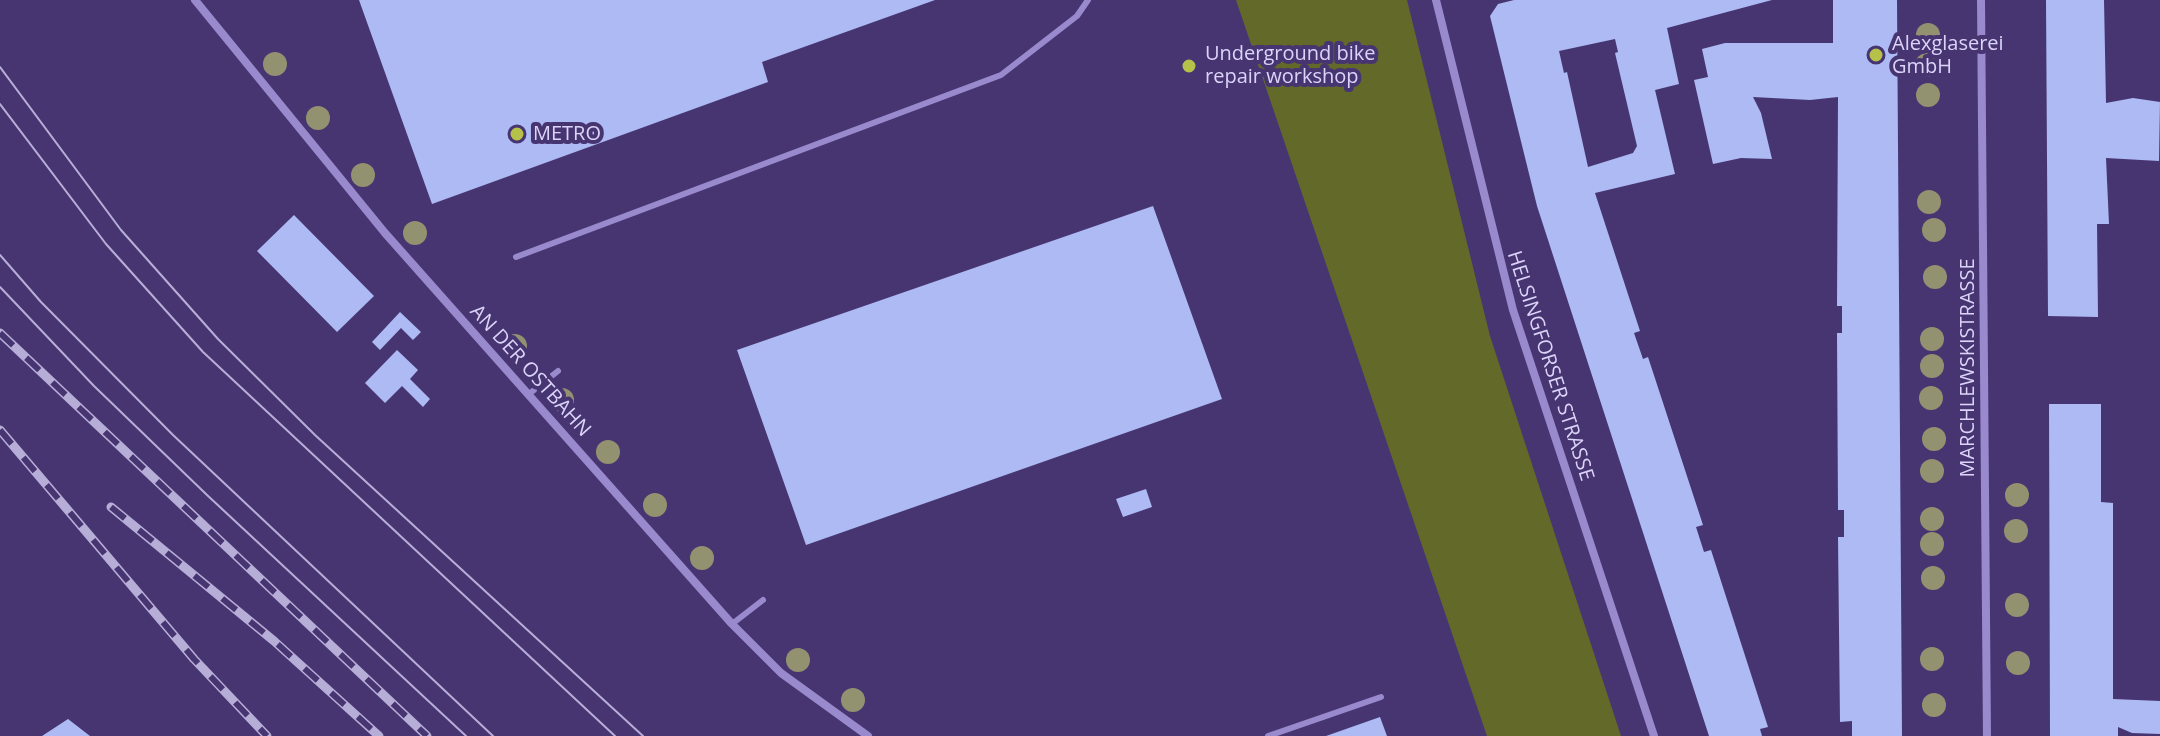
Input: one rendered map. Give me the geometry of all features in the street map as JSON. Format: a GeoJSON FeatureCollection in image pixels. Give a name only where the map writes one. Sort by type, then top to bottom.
{"type":"FeatureCollection","features":[{"type":"Feature","properties":{"kind":"street","name":"AN DER OSTBAHN"},"geometry":{"type":"LineString","coordinates":[[195,0],[352,195],[732,624],[781,673],[868,736]]}},
{"type":"Feature","properties":{"kind":"street","name":"HELSINGFORSER STRASSE"},"geometry":{"type":"LineString","coordinates":[[1436,0],[1513,310],[1654,736]]}},
{"type":"Feature","properties":{"kind":"street","name":"MARCHLEWSKISTRASSE"},"geometry":{"type":"LineString","coordinates":[[1981,0],[1987,736]]}},
{"type":"Feature","properties":{"kind":"lane"},"geometry":{"type":"LineString","coordinates":[[516,257],[1001,75],[1077,16],[1088,0]]}},
{"type":"Feature","properties":{"kind":"lane"},"geometry":{"type":"LineString","coordinates":[[529,394],[558,371]]}},
{"type":"Feature","properties":{"kind":"lane"},"geometry":{"type":"LineString","coordinates":[[732,624],[763,600]]}},
{"type":"Feature","properties":{"kind":"lane"},"geometry":{"type":"LineString","coordinates":[[1268,736],[1381,697]]}},
{"type":"Feature","properties":{"kind":"green space"},"geometry":{"type":"Polygon","coordinates":[[[1236,0],[1407,0],[1490,336],[1621,736],[1487,736],[1236,0]]]}},
{"type":"Feature","properties":{"kind":"building","name":"METRO"},"geometry":{"type":"Polygon","coordinates":[[[359,0],[935,0],[762,62],[768,82],[432,204],[359,0]]]}},
{"type":"Feature","properties":{"kind":"building"},"geometry":{"type":"Polygon","coordinates":[[[1514,0],[1772,0],[1667,28],[1679,84],[1655,90],[1675,174],[1595,193],[1640,331],[1634,333],[1643,359],[1648,357],[1703,525],[1696,527],[1704,552],[1711,550],[1768,727],[1760,729],[1762,736],[1709,736],[1537,206],[1490,16],[1498,4],[1514,0]],[[1615,39],[1559,51],[1564,73],[1567,72],[1588,167],[1633,153],[1637,146],[1615,53],[1618,52],[1615,39]]]}},
{"type":"Feature","properties":{"kind":"building"},"geometry":{"type":"Polygon","coordinates":[[[1833,0],[1897,0],[1902,736],[1852,736],[1852,721],[1840,722],[1838,537],[1844,537],[1844,510],[1838,510],[1837,333],[1842,333],[1842,306],[1837,306],[1838,97],[1810,100],[1753,97],[1761,113],[1772,159],[1741,158],[1713,164],[1694,80],[1708,77],[1702,49],[1725,43],[1833,43],[1833,0]]]}},
{"type":"Feature","properties":{"kind":"building"},"geometry":{"type":"Polygon","coordinates":[[[2046,0],[2104,0],[2106,103],[2133,98],[2160,102],[2159,161],[2106,158],[2109,224],[2097,224],[2098,317],[2048,316],[2046,0]]]}},
{"type":"Feature","properties":{"kind":"building"},"geometry":{"type":"Polygon","coordinates":[[[1153,206],[1222,399],[806,545],[737,350],[1153,206]]]}},
{"type":"Feature","properties":{"kind":"building"},"geometry":{"type":"Polygon","coordinates":[[[294,215],[374,296],[337,332],[257,251],[294,215]]]}},
{"type":"Feature","properties":{"kind":"building"},"geometry":{"type":"Polygon","coordinates":[[[400,312],[421,332],[413,340],[401,328],[380,350],[372,342],[400,312]]]}},
{"type":"Feature","properties":{"kind":"building"},"geometry":{"type":"Polygon","coordinates":[[[397,350],[418,370],[410,379],[430,399],[423,407],[402,386],[385,403],[365,383],[397,350]]]}},
{"type":"Feature","properties":{"kind":"building"},"geometry":{"type":"Polygon","coordinates":[[[2049,404],[2101,404],[2101,502],[2113,503],[2113,699],[2160,701],[2160,734],[2132,733],[2118,727],[2118,736],[2050,736],[2049,404]]]}},
{"type":"Feature","properties":{"kind":"building"},"geometry":{"type":"Polygon","coordinates":[[[1146,489],[1152,507],[1123,517],[1116,499],[1146,489]]]}},
{"type":"Feature","properties":{"kind":"building"},"geometry":{"type":"Polygon","coordinates":[[[1380,717],[1387,736],[1326,736],[1380,717]]]}},
{"type":"Feature","properties":{"kind":"building"},"geometry":{"type":"Polygon","coordinates":[[[68,719],[90,736],[42,736],[68,719]]]}},
{"type":"Feature","properties":{"kind":"tram line"},"geometry":{"type":"LineString","coordinates":[[0,67],[121,230],[218,339],[315,435],[643,736]]}},
{"type":"Feature","properties":{"kind":"tram line"},"geometry":{"type":"LineString","coordinates":[[0,104],[106,244],[203,352],[615,736]]}},
{"type":"Feature","properties":{"kind":"tram line"},"geometry":{"type":"LineString","coordinates":[[0,255],[41,302],[173,435],[493,736]]}},
{"type":"Feature","properties":{"kind":"tram line"},"geometry":{"type":"LineString","coordinates":[[0,287],[94,386],[207,495],[466,736]]}},
{"type":"Feature","properties":{"kind":"railway"},"geometry":{"type":"LineString","coordinates":[[0,333],[427,736]]}},
{"type":"Feature","properties":{"kind":"railway"},"geometry":{"type":"LineString","coordinates":[[0,430],[194,659],[267,736]]}},
{"type":"Feature","properties":{"kind":"railway"},"geometry":{"type":"LineString","coordinates":[[111,507],[274,641],[379,736]]}},
{"type":"Feature","properties":{"kind":"place","name":"Alexglaserei GmbH"},"geometry":{"type":"Point","coordinates":[1876,55]}},
{"type":"Feature","properties":{"kind":"place","name":"Underground bike repair workshop"},"geometry":{"type":"Point","coordinates":[1189,66]}},
{"type":"Feature","properties":{"kind":"place","name":"METRO"},"geometry":{"type":"Point","coordinates":[517,134]}}]}
